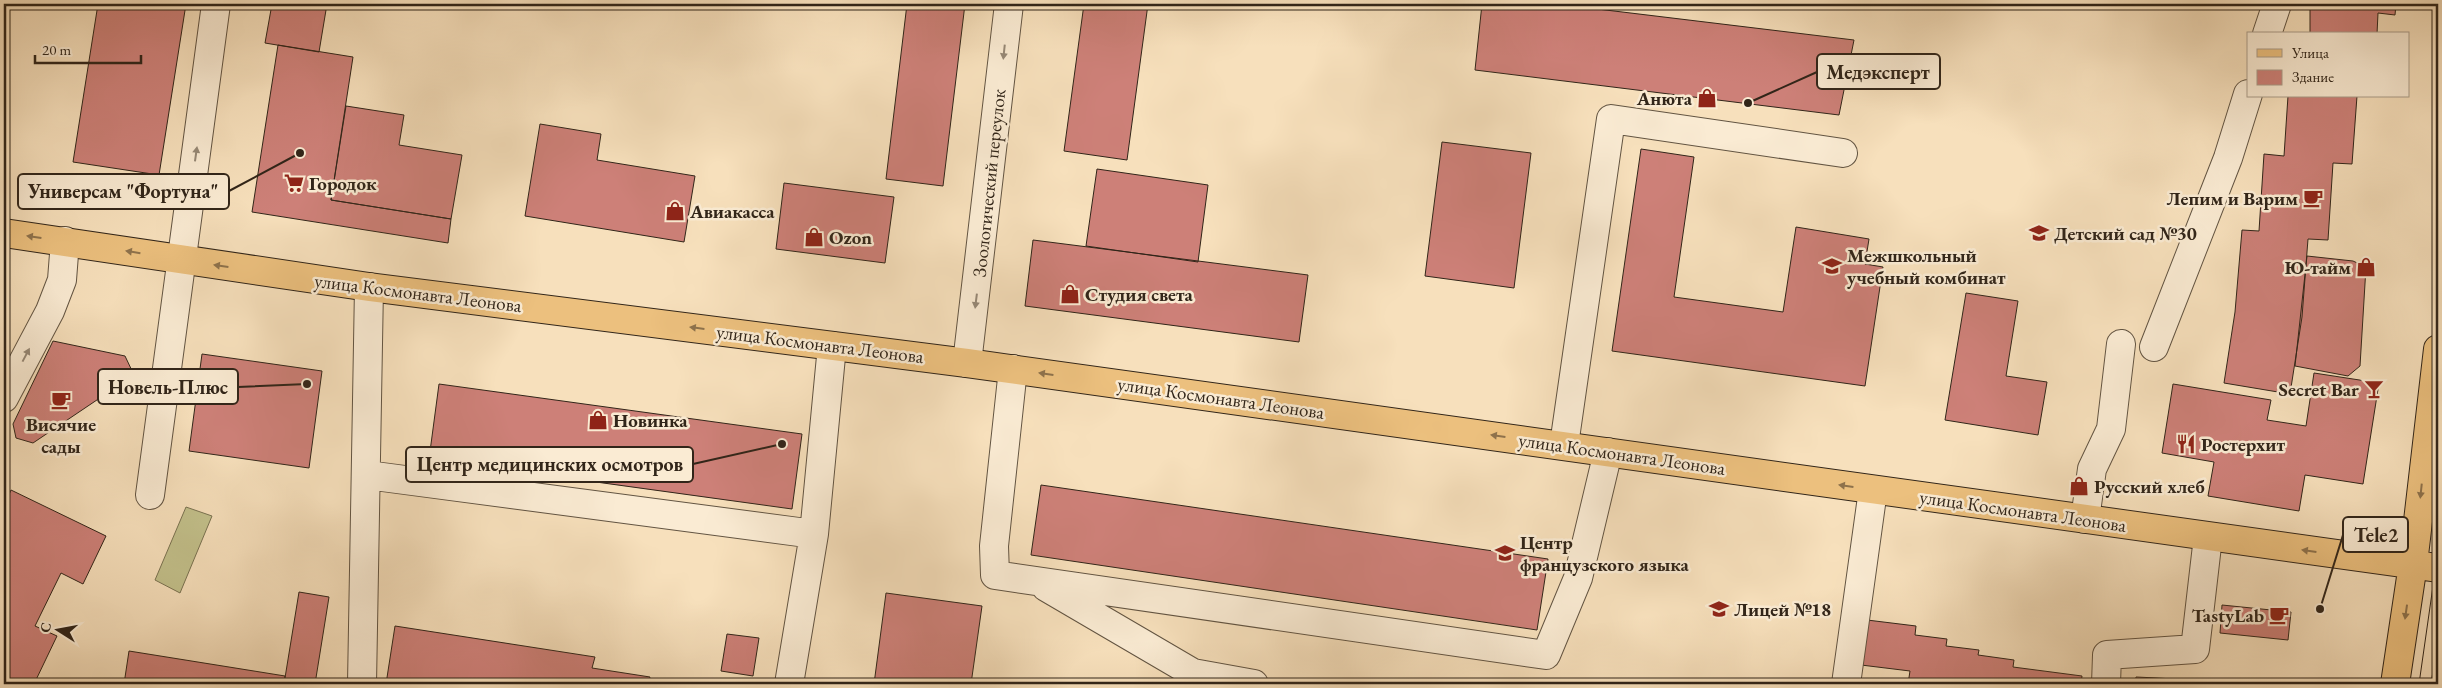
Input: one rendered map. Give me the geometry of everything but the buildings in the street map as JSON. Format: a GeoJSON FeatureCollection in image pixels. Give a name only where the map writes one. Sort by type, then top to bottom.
{"type":"FeatureCollection","features":[{"type":"Feature","properties":{"kind":"main road","name":"улица Космонавта Леонова"},"geometry":{"type":"LineString","coordinates":[[4,233],[370,287],[1014,369],[2425,566]]}},
{"type":"Feature","properties":{"kind":"main road"},"geometry":{"type":"LineString","coordinates":[[2395,684],[2425,566],[2438,349]]}},
{"type":"Feature","properties":{"kind":"street"},"geometry":{"type":"LineString","coordinates":[[150,495],[216,4]]}},
{"type":"Feature","properties":{"kind":"street","name":"Зоологический переулок"},"geometry":{"type":"LineString","coordinates":[[967,363],[1009,4]]}},
{"type":"Feature","properties":{"kind":"street"},"geometry":{"type":"LineString","coordinates":[[2268,32],[2277,4]]}},
{"type":"Feature","properties":{"kind":"street"},"geometry":{"type":"LineString","coordinates":[[2154,347],[2228,158],[2247,97]]}},
{"type":"Feature","properties":{"kind":"street"},"geometry":{"type":"LineString","coordinates":[[1564,445],[1611,119],[1843,154]]}},
{"type":"Feature","properties":{"kind":"street"},"geometry":{"type":"LineString","coordinates":[[4,398],[56,296],[62,280],[65,241]]}},
{"type":"Feature","properties":{"kind":"street"},"geometry":{"type":"LineString","coordinates":[[362,684],[370,287]]}},
{"type":"Feature","properties":{"kind":"street"},"geometry":{"type":"LineString","coordinates":[[2085,519],[2092,469],[2111,430],[2121,344]]}},
{"type":"Feature","properties":{"kind":"street"},"geometry":{"type":"LineString","coordinates":[[789,684],[814,534],[832,346]]}},
{"type":"Feature","properties":{"kind":"street"},"geometry":{"type":"LineString","coordinates":[[1014,369],[994,546],[995,574],[1546,655],[1578,578],[1608,452]]}},
{"type":"Feature","properties":{"kind":"street"},"geometry":{"type":"LineString","coordinates":[[367,475],[814,534]]}},
{"type":"Feature","properties":{"kind":"street"},"geometry":{"type":"LineString","coordinates":[[1846,684],[1873,490]]}},
{"type":"Feature","properties":{"kind":"street"},"geometry":{"type":"LineString","coordinates":[[2106,684],[2107,654],[2195,649],[2208,537]]}},
{"type":"Feature","properties":{"kind":"street"},"geometry":{"type":"LineString","coordinates":[[1034,580],[1193,679],[1254,684]]}},
{"type":"Feature","properties":{"kind":"shaded area"},"geometry":{"type":"Polygon","coordinates":[[[186,507],[212,516],[180,593],[155,580],[186,507]]]}},
{"type":"Feature","properties":{"kind":"tram line"},"geometry":{"type":"LineString","coordinates":[[2419,684],[2438,551]]}},
{"type":"Feature","properties":{"kind":"tram line"},"geometry":{"type":"LineString","coordinates":[[2431,684],[2438,639]]}},
{"type":"Feature","properties":{"kind":"place","name":"Анюта"},"geometry":{"type":"Point","coordinates":[1707,98]}},
{"type":"Feature","properties":{"kind":"place","name":"Медэксперт"},"geometry":{"type":"Point","coordinates":[1748,103]}},
{"type":"Feature","properties":{"kind":"place","name":"Универсам \"Фортуна\""},"geometry":{"type":"Point","coordinates":[300,153]}},
{"type":"Feature","properties":{"kind":"place","name":"Городок"},"geometry":{"type":"Point","coordinates":[294,183]}},
{"type":"Feature","properties":{"kind":"place","name":"Лепим и Варим"},"geometry":{"type":"Point","coordinates":[2313,198]}},
{"type":"Feature","properties":{"kind":"place","name":"Авиакасса"},"geometry":{"type":"Point","coordinates":[675,211]}},
{"type":"Feature","properties":{"kind":"place","name":"Детский сад №30"},"geometry":{"type":"Point","coordinates":[2039,233]}},
{"type":"Feature","properties":{"kind":"place","name":"Ozon"},"geometry":{"type":"Point","coordinates":[814,237]}},
{"type":"Feature","properties":{"kind":"place","name":"Межшкольный учебный комбинат"},"geometry":{"type":"Point","coordinates":[1832,266]}},
{"type":"Feature","properties":{"kind":"place","name":"Ю-тайм"},"geometry":{"type":"Point","coordinates":[2366,267]}},
{"type":"Feature","properties":{"kind":"place","name":"Студия света"},"geometry":{"type":"Point","coordinates":[1070,294]}},
{"type":"Feature","properties":{"kind":"place","name":"Новель-Плюс"},"geometry":{"type":"Point","coordinates":[307,384]}},
{"type":"Feature","properties":{"kind":"place","name":"Secret Bar"},"geometry":{"type":"Point","coordinates":[2374,389]}},
{"type":"Feature","properties":{"kind":"place","name":"Висячие сады"},"geometry":{"type":"Point","coordinates":[61,400]}},
{"type":"Feature","properties":{"kind":"place","name":"Новинка"},"geometry":{"type":"Point","coordinates":[598,420]}},
{"type":"Feature","properties":{"kind":"place","name":"Центр медицинских осмотров"},"geometry":{"type":"Point","coordinates":[782,444]}},
{"type":"Feature","properties":{"kind":"place","name":"Ростерхит"},"geometry":{"type":"Point","coordinates":[2186,444]}},
{"type":"Feature","properties":{"kind":"place","name":"Русский хлеб"},"geometry":{"type":"Point","coordinates":[2079,486]}},
{"type":"Feature","properties":{"kind":"place","name":"Центр французского языка"},"geometry":{"type":"Point","coordinates":[1505,553]}},
{"type":"Feature","properties":{"kind":"place","name":"Лицей №18"},"geometry":{"type":"Point","coordinates":[1719,609]}},
{"type":"Feature","properties":{"kind":"place","name":"Tele2"},"geometry":{"type":"Point","coordinates":[2320,609]}},
{"type":"Feature","properties":{"kind":"place","name":"TastyLab"},"geometry":{"type":"Point","coordinates":[2279,615]}}]}
